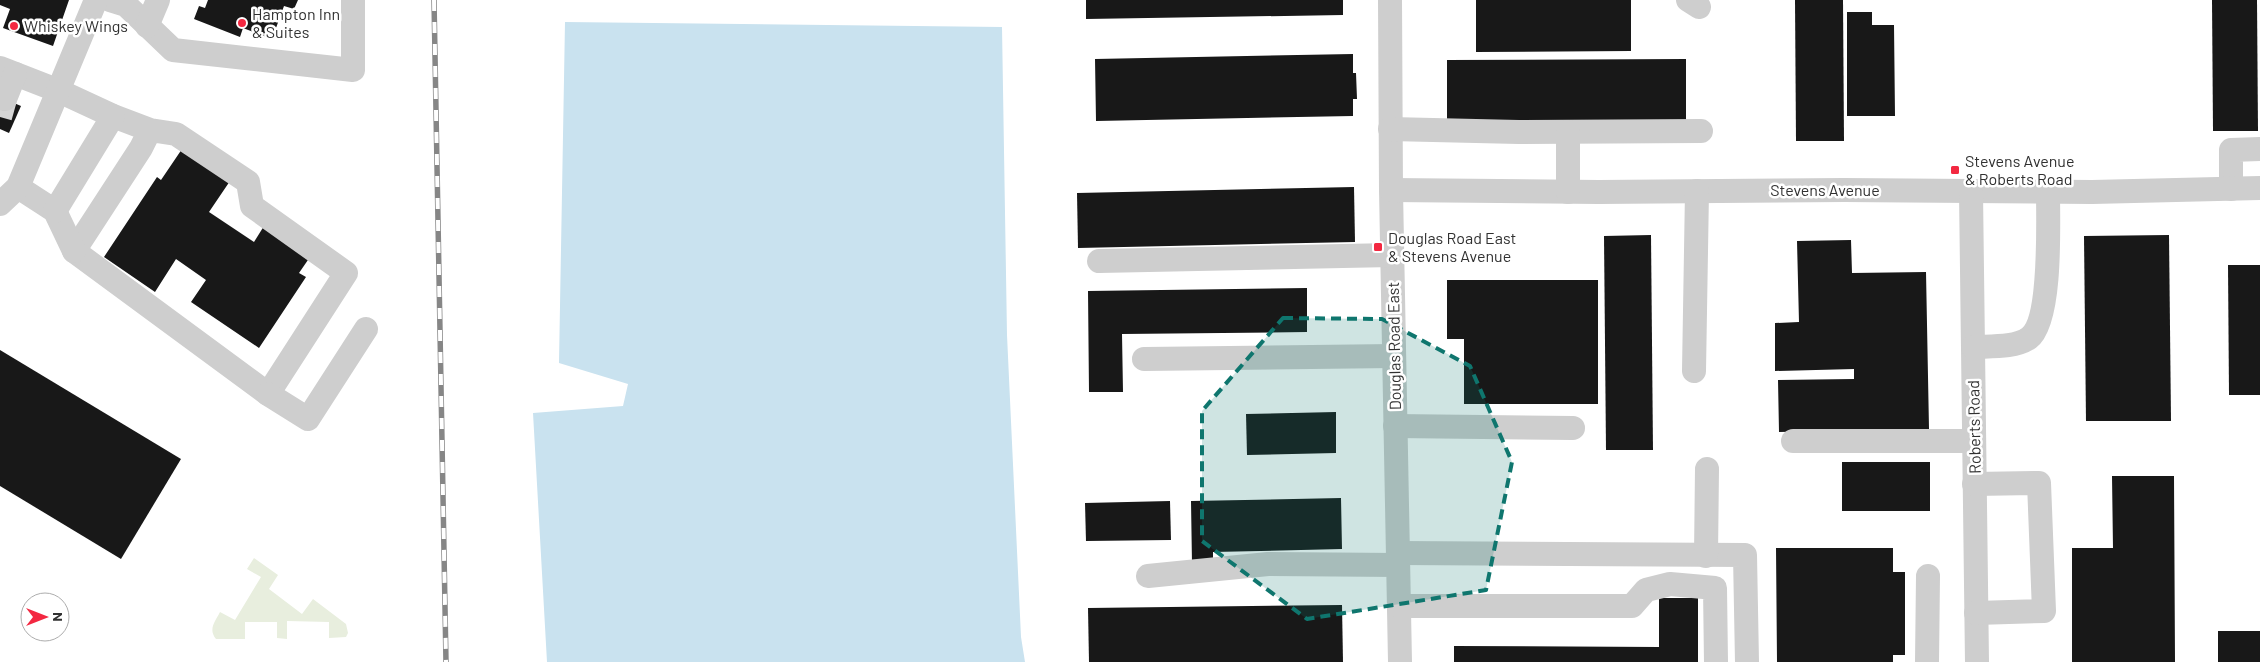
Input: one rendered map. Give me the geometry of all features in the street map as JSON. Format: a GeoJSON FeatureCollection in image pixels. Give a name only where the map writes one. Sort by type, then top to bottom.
{"type":"FeatureCollection","features":[{"type":"Feature","properties":{"kind":"street"},"geometry":{"type":"LineString","coordinates":[[0,204],[18,187],[96,0]]}},
{"type":"Feature","properties":{"kind":"street"},"geometry":{"type":"LineString","coordinates":[[110,0],[126,5],[172,50],[353,70],[353,0]]}},
{"type":"Feature","properties":{"kind":"street"},"geometry":{"type":"LineString","coordinates":[[148,26],[158,0]]}},
{"type":"Feature","properties":{"kind":"street","name":"Douglas Road East"},"geometry":{"type":"LineString","coordinates":[[1390,0],[1390,129],[1400,662]]}},
{"type":"Feature","properties":{"kind":"street"},"geometry":{"type":"LineString","coordinates":[[6,99],[8,71],[59,91],[112,116],[150,130],[176,134],[248,182],[252,206],[346,273],[268,394]]}},
{"type":"Feature","properties":{"kind":"street"},"geometry":{"type":"LineString","coordinates":[[55,211],[112,116]]}},
{"type":"Feature","properties":{"kind":"street"},"geometry":{"type":"LineString","coordinates":[[1390,129],[1441,132],[1702,131]]}},
{"type":"Feature","properties":{"kind":"street"},"geometry":{"type":"LineString","coordinates":[[74,252],[141,148],[150,130]]}},
{"type":"Feature","properties":{"kind":"street"},"geometry":{"type":"LineString","coordinates":[[1568,132],[1568,192]]}},
{"type":"Feature","properties":{"kind":"street"},"geometry":{"type":"LineString","coordinates":[[2230,189],[2230,150],[2260,149]]}},
{"type":"Feature","properties":{"kind":"street"},"geometry":{"type":"LineString","coordinates":[[18,187],[55,211],[74,252],[268,394],[308,420],[366,329]]}},
{"type":"Feature","properties":{"kind":"street","name":"Stevens Avenue"},"geometry":{"type":"LineString","coordinates":[[1391,190],[2048,192],[2260,188]]}},
{"type":"Feature","properties":{"kind":"street"},"geometry":{"type":"LineString","coordinates":[[1694,371],[1697,191]]}},
{"type":"Feature","properties":{"kind":"street","name":"Roberts Road"},"geometry":{"type":"LineString","coordinates":[[1971,192],[1977,662]]}},
{"type":"Feature","properties":{"kind":"street"},"geometry":{"type":"LineString","coordinates":[[1973,347],[2013,344],[2029,338],[2038,327],[2043,306],[2047,264],[2048,192]]}},
{"type":"Feature","properties":{"kind":"street"},"geometry":{"type":"LineString","coordinates":[[1098,261],[1392,255]]}},
{"type":"Feature","properties":{"kind":"street"},"geometry":{"type":"LineString","coordinates":[[1144,359],[1394,356]]}},
{"type":"Feature","properties":{"kind":"street"},"geometry":{"type":"LineString","coordinates":[[1395,426],[1573,428]]}},
{"type":"Feature","properties":{"kind":"street"},"geometry":{"type":"LineString","coordinates":[[1793,441],[1974,441]]}},
{"type":"Feature","properties":{"kind":"street"},"geometry":{"type":"LineString","coordinates":[[1706,556],[1707,469]]}},
{"type":"Feature","properties":{"kind":"street"},"geometry":{"type":"LineString","coordinates":[[1974,484],[2039,483],[2044,611],[1976,613]]}},
{"type":"Feature","properties":{"kind":"street"},"geometry":{"type":"LineString","coordinates":[[1148,576],[1268,564],[1398,559],[1745,555],[1747,652]]}},
{"type":"Feature","properties":{"kind":"street"},"geometry":{"type":"LineString","coordinates":[[1927,662],[1928,576]]}},
{"type":"Feature","properties":{"kind":"street"},"geometry":{"type":"LineString","coordinates":[[1399,606],[1632,606],[1646,590],[1670,584],[1715,588],[1716,662]]}},
{"type":"Feature","properties":{"kind":"street"},"geometry":{"type":"LineString","coordinates":[[1747,652],[1756,644],[1761,649],[1762,662]]}},
{"type":"Feature","properties":{"kind":"highlighted area"},"geometry":{"type":"Polygon","coordinates":[[[1283,318],[1382,319],[1470,366],[1512,462],[1486,590],[1307,619],[1202,541],[1202,411],[1283,318]]]}},
{"type":"Feature","properties":{"kind":"green space"},"geometry":{"type":"Polygon","coordinates":[[[254,558],[278,575],[269,589],[302,614],[313,599],[346,624],[348,633],[346,637],[329,638],[329,622],[287,621],[287,639],[277,638],[277,622],[245,622],[245,639],[216,639],[212,629],[220,612],[235,620],[261,577],[247,569],[254,558]]]}},
{"type":"Feature","properties":{"kind":"water"},"geometry":{"type":"Polygon","coordinates":[[[565,22],[1002,27],[1007,335],[1021,637],[1025,662],[547,662],[533,413],[623,406],[628,384],[559,363],[565,22]]]}},
{"type":"Feature","properties":{"kind":"building"},"geometry":{"type":"Polygon","coordinates":[[[0,0],[69,0],[53,46],[3,28],[10,9],[0,5],[0,0]]]}},
{"type":"Feature","properties":{"kind":"building","name":"Hampton Inn & Suites"},"geometry":{"type":"Polygon","coordinates":[[[208,0],[298,0],[294,9],[284,6],[272,39],[243,28],[240,37],[194,19],[199,6],[205,8],[208,0]]]}},
{"type":"Feature","properties":{"kind":"building"},"geometry":{"type":"Polygon","coordinates":[[[1086,0],[1343,0],[1343,15],[1086,19],[1086,0]]]}},
{"type":"Feature","properties":{"kind":"building"},"geometry":{"type":"Polygon","coordinates":[[[1476,0],[1631,0],[1631,51],[1476,52],[1476,0]]]}},
{"type":"Feature","properties":{"kind":"building"},"geometry":{"type":"Polygon","coordinates":[[[1795,0],[1843,0],[1844,141],[1796,141],[1795,0]]]}},
{"type":"Feature","properties":{"kind":"building"},"geometry":{"type":"Polygon","coordinates":[[[2212,0],[2257,0],[2258,131],[2213,131],[2212,0]]]}},
{"type":"Feature","properties":{"kind":"building"},"geometry":{"type":"Polygon","coordinates":[[[1847,12],[1872,12],[1872,25],[1894,25],[1895,116],[1847,116],[1847,12]]]}},
{"type":"Feature","properties":{"kind":"building"},"geometry":{"type":"Polygon","coordinates":[[[1353,54],[1353,73],[1356,73],[1357,99],[1353,99],[1353,116],[1096,121],[1095,59],[1353,54]]]}},
{"type":"Feature","properties":{"kind":"building"},"geometry":{"type":"Polygon","coordinates":[[[1686,59],[1686,124],[1447,125],[1447,60],[1686,59]]]}},
{"type":"Feature","properties":{"kind":"building"},"geometry":{"type":"Polygon","coordinates":[[[0,97],[21,106],[9,133],[0,129],[0,97]]]}},
{"type":"Feature","properties":{"kind":"building"},"geometry":{"type":"Polygon","coordinates":[[[182,149],[230,181],[209,212],[254,242],[264,226],[310,257],[299,273],[306,277],[259,348],[191,302],[206,280],[176,259],[155,292],[104,257],[157,177],[161,180],[182,149]]]}},
{"type":"Feature","properties":{"kind":"building"},"geometry":{"type":"Polygon","coordinates":[[[1354,187],[1355,242],[1078,248],[1077,193],[1354,187]]]}},
{"type":"Feature","properties":{"kind":"building"},"geometry":{"type":"Polygon","coordinates":[[[1651,235],[1653,450],[1606,450],[1604,236],[1651,235]]]}},
{"type":"Feature","properties":{"kind":"building"},"geometry":{"type":"Polygon","coordinates":[[[2169,235],[2171,421],[2086,421],[2084,236],[2169,235]]]}},
{"type":"Feature","properties":{"kind":"building"},"geometry":{"type":"Polygon","coordinates":[[[1851,240],[1852,273],[1926,272],[1929,429],[1779,432],[1778,380],[1854,379],[1854,369],[1775,371],[1775,323],[1799,322],[1797,241],[1851,240]]]}},
{"type":"Feature","properties":{"kind":"building"},"geometry":{"type":"Polygon","coordinates":[[[2228,265],[2260,265],[2260,395],[2229,395],[2228,265]]]}},
{"type":"Feature","properties":{"kind":"building"},"geometry":{"type":"Polygon","coordinates":[[[1447,280],[1598,280],[1598,404],[1464,404],[1464,339],[1447,339],[1447,280]]]}},
{"type":"Feature","properties":{"kind":"building"},"geometry":{"type":"Polygon","coordinates":[[[1307,288],[1307,332],[1122,334],[1123,392],[1089,392],[1088,291],[1307,288]]]}},
{"type":"Feature","properties":{"kind":"building"},"geometry":{"type":"Polygon","coordinates":[[[0,350],[181,459],[121,559],[0,486],[0,350]]]}},
{"type":"Feature","properties":{"kind":"building"},"geometry":{"type":"Polygon","coordinates":[[[1336,412],[1336,453],[1247,455],[1246,414],[1336,412]]]}},
{"type":"Feature","properties":{"kind":"building"},"geometry":{"type":"Polygon","coordinates":[[[1842,462],[1930,462],[1930,511],[1842,511],[1842,462]]]}},
{"type":"Feature","properties":{"kind":"building"},"geometry":{"type":"Polygon","coordinates":[[[2112,476],[2174,476],[2175,662],[2072,662],[2072,548],[2113,548],[2112,476]]]}},
{"type":"Feature","properties":{"kind":"building"},"geometry":{"type":"Polygon","coordinates":[[[1341,498],[1342,549],[1213,552],[1213,564],[1192,564],[1191,501],[1341,498]]]}},
{"type":"Feature","properties":{"kind":"building"},"geometry":{"type":"Polygon","coordinates":[[[1170,501],[1171,540],[1086,541],[1085,503],[1170,501]]]}},
{"type":"Feature","properties":{"kind":"building"},"geometry":{"type":"Polygon","coordinates":[[[1776,548],[1893,548],[1893,572],[1905,572],[1905,655],[1893,655],[1893,662],[1777,662],[1776,548]]]}},
{"type":"Feature","properties":{"kind":"building"},"geometry":{"type":"Polygon","coordinates":[[[1659,598],[1698,598],[1698,662],[1454,662],[1454,646],[1659,647],[1659,598]]]}},
{"type":"Feature","properties":{"kind":"building"},"geometry":{"type":"Polygon","coordinates":[[[1342,605],[1343,662],[1089,662],[1088,608],[1342,605]]]}},
{"type":"Feature","properties":{"kind":"building"},"geometry":{"type":"Polygon","coordinates":[[[2218,631],[2260,631],[2260,662],[2218,662],[2218,631]]]}},
{"type":"Feature","properties":{"kind":"tunnel"},"geometry":{"type":"LineString","coordinates":[[0,117],[5,99]]}},
{"type":"Feature","properties":{"kind":"railway"},"geometry":{"type":"LineString","coordinates":[[434,0],[446,662]]}},
{"type":"Feature","properties":{"kind":"place","name":"Hampton Inn & Suites"},"geometry":{"type":"Point","coordinates":[242,23]}},
{"type":"Feature","properties":{"kind":"place","name":"Whiskey Wings"},"geometry":{"type":"Point","coordinates":[14,26]}},
{"type":"Feature","properties":{"kind":"place","name":"Stevens Avenue & Roberts Road"},"geometry":{"type":"Point","coordinates":[1955,170]}},
{"type":"Feature","properties":{"kind":"place","name":"Douglas Road East & Stevens Avenue"},"geometry":{"type":"Point","coordinates":[1378,247]}}]}
